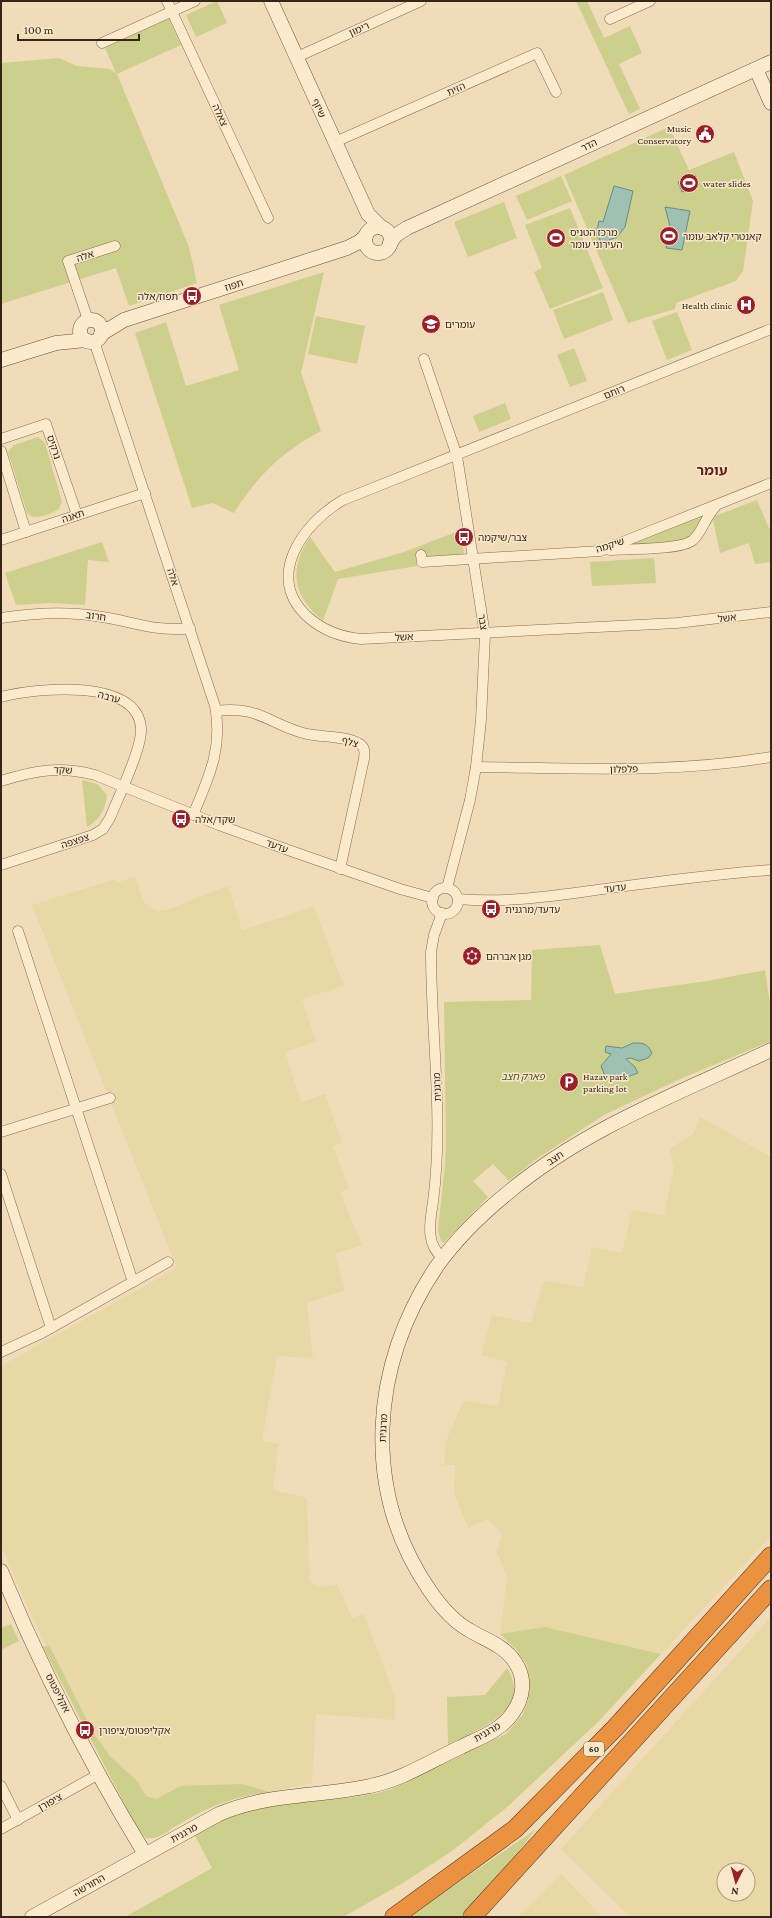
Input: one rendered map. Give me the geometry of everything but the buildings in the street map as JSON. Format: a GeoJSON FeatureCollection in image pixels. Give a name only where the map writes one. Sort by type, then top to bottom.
{"type":"FeatureCollection","features":[{"type":"Feature","properties":{"kind":"highway","name":"60"},"geometry":{"type":"LineString","coordinates":[[394,1917],[514,1829],[615,1728],[771,1556]]}},
{"type":"Feature","properties":{"kind":"highway","name":"60"},"geometry":{"type":"LineString","coordinates":[[472,1917],[771,1589]]}},
{"type":"Feature","properties":{"kind":"street","name":"צאלה"},"geometry":{"type":"LineString","coordinates":[[167,1],[268,218]]}},
{"type":"Feature","properties":{"kind":"street"},"geometry":{"type":"LineString","coordinates":[[102,43],[195,1]]}},
{"type":"Feature","properties":{"kind":"street","name":"שיזף"},"geometry":{"type":"LineString","coordinates":[[271,1],[368,214],[383,228]]}},
{"type":"Feature","properties":{"kind":"street","name":"רימון"},"geometry":{"type":"LineString","coordinates":[[297,57],[421,1]]}},
{"type":"Feature","properties":{"kind":"street"},"geometry":{"type":"LineString","coordinates":[[610,19],[650,1]]}},
{"type":"Feature","properties":{"kind":"street","name":"הזית"},"geometry":{"type":"LineString","coordinates":[[335,142],[537,53],[556,92]]}},
{"type":"Feature","properties":{"kind":"street","name":"הדר"},"geometry":{"type":"LineString","coordinates":[[390,243],[396,235],[407,228],[771,62]]}},
{"type":"Feature","properties":{"kind":"street"},"geometry":{"type":"LineString","coordinates":[[756,69],[771,103]]}},
{"type":"Feature","properties":{"kind":"street","name":"שיזף"},"geometry":{"type":"LineString","coordinates":[[366,234],[368,214]]}},
{"type":"Feature","properties":{"kind":"street"},"geometry":{"type":"LineString","coordinates":[[374,228],[383,228],[389,234],[390,243],[388,248],[382,252],[371,250],[366,243],[366,234],[374,228]]}},
{"type":"Feature","properties":{"kind":"street","name":"הדר"},"geometry":{"type":"LineString","coordinates":[[383,228],[393,230],[407,228]]}},
{"type":"Feature","properties":{"kind":"street","name":"תפוז"},"geometry":{"type":"LineString","coordinates":[[1,360],[343,250],[357,244],[366,234]]}},
{"type":"Feature","properties":{"kind":"street","name":"אלה"},"geometry":{"type":"LineString","coordinates":[[115,246],[68,261],[190,628],[216,711],[218,729],[217,751],[210,774],[193,815]]}},
{"type":"Feature","properties":{"kind":"street","name":"תפוז"},"geometry":{"type":"LineString","coordinates":[[343,250],[371,250]]}},
{"type":"Feature","properties":{"kind":"street","name":"רותם"},"geometry":{"type":"LineString","coordinates":[[456,454],[771,329]]}},
{"type":"Feature","properties":{"kind":"street","name":"צבר"},"geometry":{"type":"LineString","coordinates":[[424,359],[456,454],[485,633],[481,720],[476,767],[468,806],[447,888]]}},
{"type":"Feature","properties":{"kind":"street","name":"נרקיס"},"geometry":{"type":"LineString","coordinates":[[1,439],[46,424],[77,515]]}},
{"type":"Feature","properties":{"kind":"street"},"geometry":{"type":"LineString","coordinates":[[1,451],[26,532]]}},
{"type":"Feature","properties":{"kind":"street","name":"אשל"},"geometry":{"type":"LineString","coordinates":[[456,454],[353,495],[326,510],[313,523],[297,544],[290,566],[289,587],[297,605],[303,613],[322,628],[342,636],[371,639],[677,623],[771,612]]}},
{"type":"Feature","properties":{"kind":"street","name":"שיקמה"},"geometry":{"type":"LineString","coordinates":[[421,555],[422,562],[600,551],[771,483]]}},
{"type":"Feature","properties":{"kind":"street","name":"תאנה"},"geometry":{"type":"LineString","coordinates":[[1,540],[145,493]]}},
{"type":"Feature","properties":{"kind":"street"},"geometry":{"type":"LineString","coordinates":[[600,551],[686,545],[694,539],[706,518],[720,503]]}},
{"type":"Feature","properties":{"kind":"street","name":"חרוב"},"geometry":{"type":"LineString","coordinates":[[1,618],[26,614],[74,613],[117,619],[162,630],[190,628]]}},
{"type":"Feature","properties":{"kind":"street","name":"ערבה"},"geometry":{"type":"LineString","coordinates":[[1,697],[36,690],[65,689],[111,696],[127,703],[138,714],[141,733],[139,746],[123,786]]}},
{"type":"Feature","properties":{"kind":"street","name":"צלף"},"geometry":{"type":"LineString","coordinates":[[216,711],[247,710],[258,713],[300,732],[352,741],[362,745],[364,759],[340,869]]}},
{"type":"Feature","properties":{"kind":"street","name":"פלפלון"},"geometry":{"type":"LineString","coordinates":[[476,767],[654,768],[709,765],[771,757]]}},
{"type":"Feature","properties":{"kind":"street","name":"שקד"},"geometry":{"type":"LineString","coordinates":[[1,781],[43,770],[67,769],[95,775],[123,786]]}},
{"type":"Feature","properties":{"kind":"street","name":"עדעד"},"geometry":{"type":"LineString","coordinates":[[123,786],[193,815],[340,869],[403,890],[433,898]]}},
{"type":"Feature","properties":{"kind":"street","name":"צפצפה"},"geometry":{"type":"LineString","coordinates":[[1,865],[100,831],[108,822],[123,786]]}},
{"type":"Feature","properties":{"kind":"street","name":"עדעד"},"geometry":{"type":"LineString","coordinates":[[458,899],[484,900],[536,898],[733,873],[771,870]]}},
{"type":"Feature","properties":{"kind":"street"},"geometry":{"type":"LineString","coordinates":[[447,888],[456,892],[458,904],[454,910],[447,913],[442,913],[434,906],[433,898],[439,889],[447,888]]}},
{"type":"Feature","properties":{"kind":"street","name":"מרגנית"},"geometry":{"type":"LineString","coordinates":[[442,913],[434,935],[431,952],[438,1135],[437,1173],[430,1232],[433,1246],[443,1258]]}},
{"type":"Feature","properties":{"kind":"street"},"geometry":{"type":"LineString","coordinates":[[18,931],[132,1282]]}},
{"type":"Feature","properties":{"kind":"street","name":"חצב"},"geometry":{"type":"LineString","coordinates":[[400,1339],[420,1296],[443,1258],[473,1225],[510,1191],[568,1149],[633,1114],[771,1050]]}},
{"type":"Feature","properties":{"kind":"street"},"geometry":{"type":"LineString","coordinates":[[1,1132],[110,1098]]}},
{"type":"Feature","properties":{"kind":"street"},"geometry":{"type":"LineString","coordinates":[[1,1174],[51,1328]]}},
{"type":"Feature","properties":{"kind":"street"},"geometry":{"type":"LineString","coordinates":[[1,1352],[51,1328],[168,1262]]}},
{"type":"Feature","properties":{"kind":"street","name":"מרגנית"},"geometry":{"type":"LineString","coordinates":[[146,1854],[219,1814],[241,1805],[286,1796],[362,1788],[390,1780],[493,1731],[508,1718],[517,1707],[522,1692],[522,1684],[521,1676],[514,1661],[501,1648],[462,1626],[442,1607],[412,1562],[401,1539],[394,1517],[384,1475],[382,1435],[385,1395],[392,1364],[400,1339]]}},
{"type":"Feature","properties":{"kind":"street","name":"אקליפטוס"},"geometry":{"type":"LineString","coordinates":[[1,1571],[25,1630],[99,1774],[146,1854]]}},
{"type":"Feature","properties":{"kind":"street","name":"ציפורן"},"geometry":{"type":"LineString","coordinates":[[1,1829],[99,1774]]}},
{"type":"Feature","properties":{"kind":"street"},"geometry":{"type":"LineString","coordinates":[[1,1786],[18,1820]]}},
{"type":"Feature","properties":{"kind":"street","name":"החורשה"},"geometry":{"type":"LineString","coordinates":[[32,1917],[146,1854]]}},
{"type":"Feature","properties":{"kind":"shaded area","name":"water slides"},"geometry":{"type":"Polygon","coordinates":[[[695,175],[699,185],[682,192],[678,182],[695,175]]]}},
{"type":"Feature","properties":{"kind":"shaded area"},"geometry":{"type":"Polygon","coordinates":[[[614,186],[633,191],[625,227],[617,237],[602,243],[596,234],[599,221],[603,222],[614,186]]]}},
{"type":"Feature","properties":{"kind":"shaded area"},"geometry":{"type":"Polygon","coordinates":[[[665,207],[690,211],[682,250],[666,248],[671,230],[665,207]]]}},
{"type":"Feature","properties":{"kind":"shaded area"},"geometry":{"type":"Polygon","coordinates":[[[135,876],[144,902],[151,908],[158,911],[169,909],[228,886],[242,930],[314,907],[344,986],[302,999],[316,1042],[285,1052],[301,1102],[325,1094],[342,1142],[333,1147],[349,1189],[340,1192],[362,1245],[335,1254],[345,1290],[307,1303],[313,1358],[277,1356],[262,1441],[279,1444],[273,1490],[307,1498],[310,1581],[314,1585],[322,1587],[337,1584],[352,1618],[364,1614],[395,1697],[395,1720],[316,1714],[312,1783],[270,1792],[242,1784],[172,1789],[156,1799],[146,1796],[137,1781],[110,1756],[94,1734],[49,1645],[46,1646],[1,1545],[1,1366],[177,1268],[32,905],[116,879],[117,883],[135,876]]]}},
{"type":"Feature","properties":{"kind":"shaded area"},"geometry":{"type":"Polygon","coordinates":[[[633,1043],[647,1045],[652,1053],[648,1058],[639,1061],[631,1058],[626,1059],[635,1067],[638,1073],[630,1076],[605,1076],[601,1066],[611,1054],[605,1052],[606,1046],[622,1048],[633,1043]]]}},
{"type":"Feature","properties":{"kind":"shaded area"},"geometry":{"type":"Polygon","coordinates":[[[700,1117],[771,1157],[771,1536],[661,1654],[545,1627],[500,1634],[507,1577],[497,1552],[502,1534],[488,1519],[468,1528],[454,1493],[455,1465],[444,1465],[446,1441],[464,1400],[498,1406],[507,1362],[481,1355],[492,1315],[531,1323],[544,1280],[583,1288],[592,1247],[622,1253],[632,1210],[664,1216],[674,1167],[669,1149],[694,1133],[700,1117]]]}},
{"type":"Feature","properties":{"kind":"shaded area"},"geometry":{"type":"Polygon","coordinates":[[[771,1617],[771,1917],[630,1917],[561,1849],[771,1617]]]}},
{"type":"Feature","properties":{"kind":"shaded area"},"geometry":{"type":"Polygon","coordinates":[[[561,1874],[602,1917],[518,1917],[561,1874]]]}},
{"type":"Feature","properties":{"kind":"green space"},"geometry":{"type":"Polygon","coordinates":[[[217,1],[227,23],[196,37],[186,15],[217,1]]]}},
{"type":"Feature","properties":{"kind":"green space"},"geometry":{"type":"Polygon","coordinates":[[[576,1],[587,1],[604,38],[630,26],[642,53],[619,64],[640,109],[629,114],[576,1]]]}},
{"type":"Feature","properties":{"kind":"green space"},"geometry":{"type":"Polygon","coordinates":[[[169,19],[181,45],[117,74],[189,247],[197,283],[129,306],[116,268],[1,304],[1,63],[59,58],[77,66],[110,69],[116,73],[105,48],[169,19]]]}},
{"type":"Feature","properties":{"kind":"green space","name":"קאנטרי קלאב עומר"},"geometry":{"type":"Polygon","coordinates":[[[669,127],[689,170],[734,152],[753,201],[743,271],[736,281],[676,303],[675,309],[628,323],[564,175],[669,127]]]}},
{"type":"Feature","properties":{"kind":"green space"},"geometry":{"type":"Polygon","coordinates":[[[561,176],[572,201],[527,220],[516,196],[561,176]]]}},
{"type":"Feature","properties":{"kind":"green space"},"geometry":{"type":"Polygon","coordinates":[[[504,202],[517,238],[468,257],[454,222],[504,202]]]}},
{"type":"Feature","properties":{"kind":"green space"},"geometry":{"type":"Polygon","coordinates":[[[570,208],[603,288],[550,309],[534,272],[542,268],[525,225],[570,208]]]}},
{"type":"Feature","properties":{"kind":"green space"},"geometry":{"type":"Polygon","coordinates":[[[324,272],[301,373],[321,431],[282,456],[261,476],[234,513],[212,503],[192,508],[135,333],[166,322],[186,386],[239,370],[219,305],[324,272]]]}},
{"type":"Feature","properties":{"kind":"green space"},"geometry":{"type":"Polygon","coordinates":[[[603,292],[613,320],[564,339],[553,310],[603,292]]]}},
{"type":"Feature","properties":{"kind":"green space"},"geometry":{"type":"Polygon","coordinates":[[[677,312],[692,350],[667,360],[652,321],[677,312]]]}},
{"type":"Feature","properties":{"kind":"green space"},"geometry":{"type":"Polygon","coordinates":[[[316,316],[365,326],[357,364],[308,354],[316,316]]]}},
{"type":"Feature","properties":{"kind":"green space"},"geometry":{"type":"Polygon","coordinates":[[[574,348],[587,381],[570,387],[557,355],[574,348]]]}},
{"type":"Feature","properties":{"kind":"green space"},"geometry":{"type":"Polygon","coordinates":[[[505,403],[511,419],[479,432],[473,416],[505,403]]]}},
{"type":"Feature","properties":{"kind":"green space"},"geometry":{"type":"Polygon","coordinates":[[[38,437],[45,443],[62,502],[58,510],[46,515],[34,517],[27,513],[8,452],[14,445],[38,437]]]}},
{"type":"Feature","properties":{"kind":"green space"},"geometry":{"type":"Polygon","coordinates":[[[757,500],[771,533],[771,562],[755,564],[749,543],[720,553],[713,520],[715,516],[757,500]]]}},
{"type":"Feature","properties":{"kind":"green space"},"geometry":{"type":"Polygon","coordinates":[[[705,514],[694,533],[683,541],[666,545],[621,547],[705,514]]]}},
{"type":"Feature","properties":{"kind":"green space"},"geometry":{"type":"Polygon","coordinates":[[[461,530],[464,554],[416,558],[417,566],[338,579],[323,621],[305,602],[300,592],[297,582],[297,571],[303,549],[310,537],[335,572],[404,552],[461,530]]]}},
{"type":"Feature","properties":{"kind":"green space"},"geometry":{"type":"Polygon","coordinates":[[[102,542],[109,562],[88,560],[85,605],[50,603],[16,605],[5,573],[102,542]]]}},
{"type":"Feature","properties":{"kind":"green space"},"geometry":{"type":"Polygon","coordinates":[[[654,558],[656,583],[592,586],[590,562],[654,558]]]}},
{"type":"Feature","properties":{"kind":"green space"},"geometry":{"type":"Polygon","coordinates":[[[82,780],[97,784],[107,795],[101,814],[87,827],[82,780]]]}},
{"type":"Feature","properties":{"kind":"green space","name":"פארק חצב"},"geometry":{"type":"Polygon","coordinates":[[[600,945],[615,994],[707,981],[765,970],[771,1011],[771,1041],[680,1079],[604,1115],[535,1160],[509,1181],[493,1164],[473,1181],[488,1197],[444,1243],[441,1241],[438,1231],[446,1140],[444,1002],[531,1000],[532,950],[600,945]]]}},
{"type":"Feature","properties":{"kind":"green space"},"geometry":{"type":"Polygon","coordinates":[[[11,1624],[19,1641],[1,1650],[1,1628],[11,1624]]]}},
{"type":"Feature","properties":{"kind":"green space"},"geometry":{"type":"Polygon","coordinates":[[[545,1627],[661,1654],[598,1722],[506,1808],[452,1851],[403,1883],[343,1917],[125,1917],[212,1868],[194,1834],[214,1824],[240,1813],[265,1807],[354,1797],[389,1790],[506,1734],[523,1714],[528,1700],[530,1684],[527,1665],[516,1649],[500,1634],[545,1627]]]}},
{"type":"Feature","properties":{"kind":"green space"},"geometry":{"type":"Polygon","coordinates":[[[49,1645],[94,1734],[110,1756],[137,1781],[146,1796],[156,1799],[180,1786],[242,1784],[270,1792],[244,1796],[221,1803],[187,1819],[162,1835],[154,1838],[146,1838],[137,1828],[43,1647],[49,1645]]]}},
{"type":"Feature","properties":{"kind":"green space"},"geometry":{"type":"Polygon","coordinates":[[[507,1668],[513,1683],[513,1696],[508,1707],[487,1725],[448,1745],[447,1697],[485,1695],[507,1668]]]}},
{"type":"Feature","properties":{"kind":"green space"},"geometry":{"type":"Polygon","coordinates":[[[536,1829],[487,1892],[463,1917],[408,1917],[536,1829]]]}},
{"type":"Feature","properties":{"kind":"place","name":"Music Conservatory"},"geometry":{"type":"Point","coordinates":[705,134]}},
{"type":"Feature","properties":{"kind":"place","name":"water slides"},"geometry":{"type":"Point","coordinates":[689,183]}},
{"type":"Feature","properties":{"kind":"place","name":"קאנטרי קלאב עומר"},"geometry":{"type":"Point","coordinates":[669,236]}},
{"type":"Feature","properties":{"kind":"place","name":"מרכז הטניס העירוני עומר"},"geometry":{"type":"Point","coordinates":[556,238]}},
{"type":"Feature","properties":{"kind":"place","name":"תפוז/אלה"},"geometry":{"type":"Point","coordinates":[192,296]}},
{"type":"Feature","properties":{"kind":"place","name":"Health clinic"},"geometry":{"type":"Point","coordinates":[746,305]}},
{"type":"Feature","properties":{"kind":"place","name":"עומרים"},"geometry":{"type":"Point","coordinates":[431,324]}},
{"type":"Feature","properties":{"kind":"place","name":"צבר/שיקמה"},"geometry":{"type":"Point","coordinates":[464,537]}},
{"type":"Feature","properties":{"kind":"place","name":"שקד/אלה"},"geometry":{"type":"Point","coordinates":[181,819]}},
{"type":"Feature","properties":{"kind":"place","name":"עדעד/מרגנית"},"geometry":{"type":"Point","coordinates":[491,909]}},
{"type":"Feature","properties":{"kind":"place","name":"מגן אברהם"},"geometry":{"type":"Point","coordinates":[472,956]}},
{"type":"Feature","properties":{"kind":"place","name":"Hazav park parking lot"},"geometry":{"type":"Point","coordinates":[569,1082]}},
{"type":"Feature","properties":{"kind":"place","name":"אקליפטוס/ציפורן"},"geometry":{"type":"Point","coordinates":[85,1730]}},
{"type":"Feature","properties":{"kind":"district","name":"עומר"},"geometry":{"type":"Point","coordinates":[712,470]}}]}
